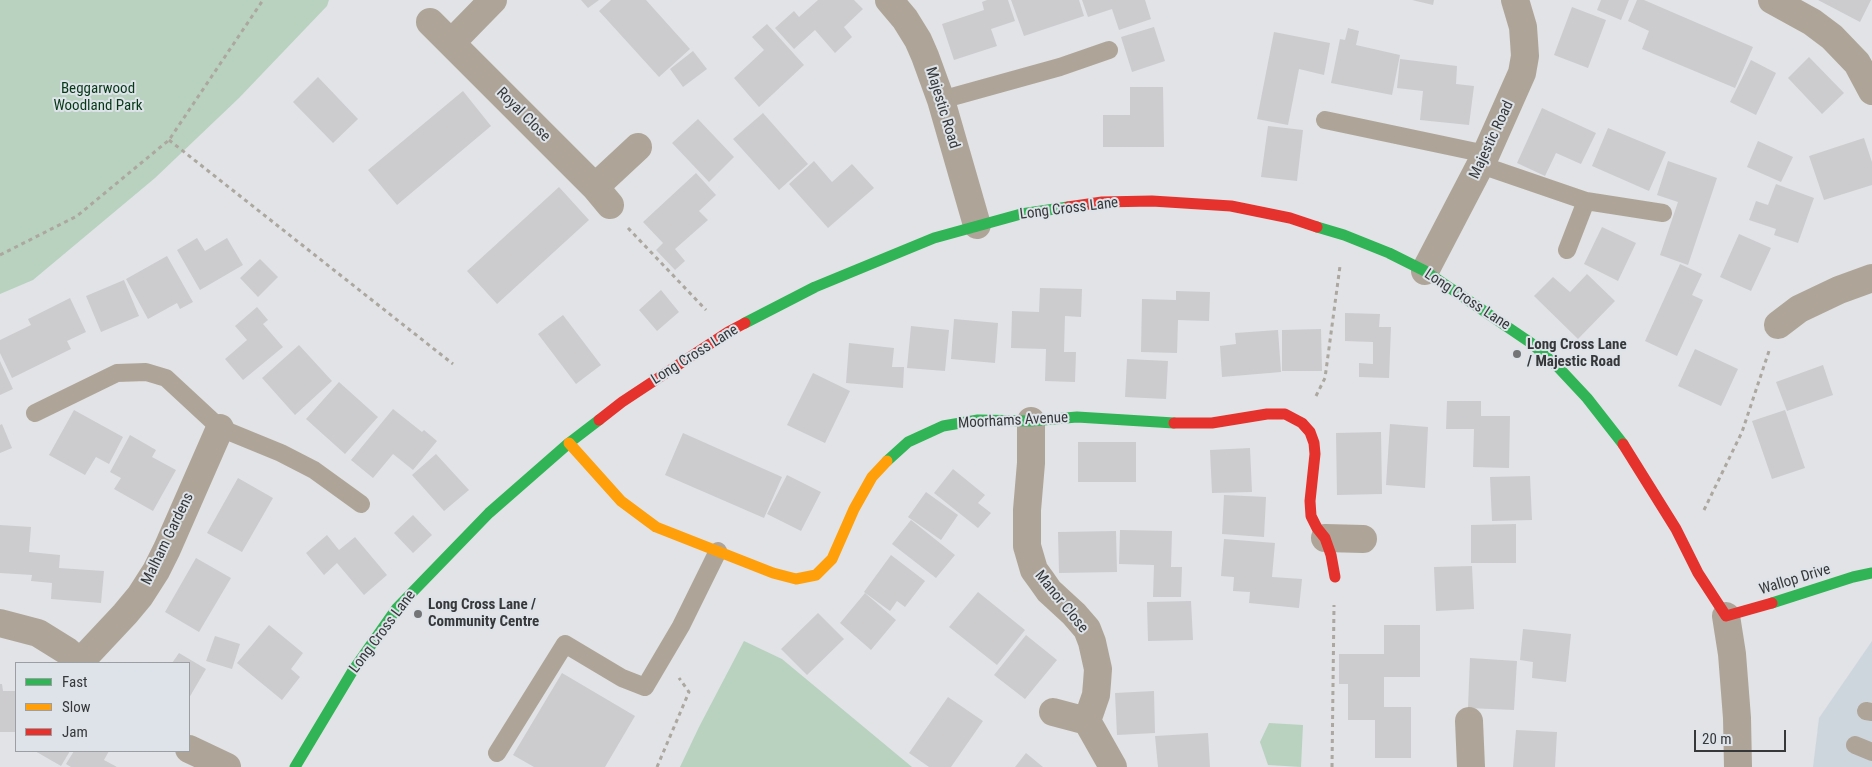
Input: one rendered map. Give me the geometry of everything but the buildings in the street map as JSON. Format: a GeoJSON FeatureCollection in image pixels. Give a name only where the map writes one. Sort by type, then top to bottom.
{"type":"FeatureCollection","features":[{"type":"Feature","properties":{"kind":"street"},"geometry":{"type":"LineString","coordinates":[[451,43],[493,0]]}},
{"type":"Feature","properties":{"kind":"street","name":"Majestic Road"},"geometry":{"type":"LineString","coordinates":[[889,0],[905,19],[918,40],[941,100],[976,225]]}},
{"type":"Feature","properties":{"kind":"street","name":"Majestic Road"},"geometry":{"type":"LineString","coordinates":[[1425,271],[1484,160],[1524,65],[1523,27],[1515,0]]}},
{"type":"Feature","properties":{"kind":"street"},"geometry":{"type":"LineString","coordinates":[[1772,0],[1812,22],[1832,37],[1869,74]]}},
{"type":"Feature","properties":{"kind":"street","name":"Royal Close"},"geometry":{"type":"LineString","coordinates":[[430,22],[602,196]]}},
{"type":"Feature","properties":{"kind":"street"},"geometry":{"type":"LineString","coordinates":[[602,196],[638,147]]}},
{"type":"Feature","properties":{"kind":"street","name":"Long Cross Lane"},"geometry":{"type":"LineString","coordinates":[[295,767],[352,672],[397,608],[489,513],[569,442],[622,402],[728,332],[815,287],[861,267],[934,238],[976,225],[1021,214],[1102,202],[1152,202],[1231,206],[1290,218],[1344,235],[1389,253],[1425,271],[1531,343],[1558,367],[1615,432],[1636,462],[1676,529],[1698,573],[1726,616],[1732,654],[1737,718],[1738,767]]}},
{"type":"Feature","properties":{"kind":"street"},"geometry":{"type":"LineString","coordinates":[[1778,324],[1835,279],[1872,278]]}},
{"type":"Feature","properties":{"kind":"street","name":"Moorhams Avenue"},"geometry":{"type":"LineString","coordinates":[[569,442],[600,479],[638,515],[656,527],[786,577],[806,578],[816,575],[832,560],[854,509],[872,477],[894,453],[908,442],[942,426],[978,420],[1031,421],[1077,417],[1195,424],[1267,414],[1285,414],[1302,423]]}},
{"type":"Feature","properties":{"kind":"street","name":"Manor Close"},"geometry":{"type":"LineString","coordinates":[[1031,421],[1027,546],[1030,559],[1038,576],[1049,592],[1074,614],[1086,629],[1092,642],[1098,669],[1096,695],[1087,721]]}},
{"type":"Feature","properties":{"kind":"street"},"geometry":{"type":"LineString","coordinates":[[1302,423],[1310,432],[1314,443],[1315,454],[1310,501],[1311,516],[1316,528],[1325,538],[1331,555],[1334,577]]}},
{"type":"Feature","properties":{"kind":"street","name":"Malham Gardens"},"geometry":{"type":"LineString","coordinates":[[82,662],[140,596],[156,570],[220,428]]}},
{"type":"Feature","properties":{"kind":"street"},"geometry":{"type":"LineString","coordinates":[[1325,538],[1363,539]]}},
{"type":"Feature","properties":{"kind":"street","name":"Wallop Drive"},"geometry":{"type":"LineString","coordinates":[[1726,616],[1872,573]]}},
{"type":"Feature","properties":{"kind":"street"},"geometry":{"type":"LineString","coordinates":[[0,623],[38,633],[67,651],[80,662]]}},
{"type":"Feature","properties":{"kind":"street"},"geometry":{"type":"LineString","coordinates":[[1053,712],[1087,721],[1113,767]]}},
{"type":"Feature","properties":{"kind":"street"},"geometry":{"type":"LineString","coordinates":[[1469,721],[1471,767]]}},
{"type":"Feature","properties":{"kind":"street"},"geometry":{"type":"LineString","coordinates":[[190,749],[227,767]]}},
{"type":"Feature","properties":{"kind":"lane"},"geometry":{"type":"LineString","coordinates":[[941,100],[1060,67],[1109,50]]}},
{"type":"Feature","properties":{"kind":"lane"},"geometry":{"type":"LineString","coordinates":[[1324,120],[1484,160],[1586,201],[1663,213]]}},
{"type":"Feature","properties":{"kind":"lane"},"geometry":{"type":"LineString","coordinates":[[1567,250],[1586,201]]}},
{"type":"Feature","properties":{"kind":"lane"},"geometry":{"type":"LineString","coordinates":[[35,413],[117,373],[146,372],[166,378],[220,428],[281,453],[314,470],[362,504]]}},
{"type":"Feature","properties":{"kind":"lane"},"geometry":{"type":"LineString","coordinates":[[497,753],[565,644],[622,678],[645,688],[663,658],[718,551]]}},
{"type":"Feature","properties":{"kind":"lane"},"geometry":{"type":"LineString","coordinates":[[1855,744],[1872,752]]}},
{"type":"Feature","properties":{"kind":"path"},"geometry":{"type":"LineString","coordinates":[[0,256],[77,216],[169,140],[263,0]]}},
{"type":"Feature","properties":{"kind":"path"},"geometry":{"type":"LineString","coordinates":[[169,140],[453,364]]}},
{"type":"Feature","properties":{"kind":"path"},"geometry":{"type":"LineString","coordinates":[[602,196],[635,237],[728,332]]}},
{"type":"Feature","properties":{"kind":"path"},"geometry":{"type":"LineString","coordinates":[[1302,423],[1325,378],[1344,235]]}},
{"type":"Feature","properties":{"kind":"path"},"geometry":{"type":"LineString","coordinates":[[1704,510],[1742,432],[1778,324]]}},
{"type":"Feature","properties":{"kind":"path"},"geometry":{"type":"LineString","coordinates":[[1332,767],[1334,577]]}},
{"type":"Feature","properties":{"kind":"path"},"geometry":{"type":"LineString","coordinates":[[657,767],[689,692],[663,658]]}},
{"type":"Feature","properties":{"kind":"shaded area"},"geometry":{"type":"Polygon","coordinates":[[[1872,641],[1872,767],[1813,767],[1819,718],[1872,641]]]}},
{"type":"Feature","properties":{"kind":"green space","name":"Beggarwood Woodland Park"},"geometry":{"type":"Polygon","coordinates":[[[0,0],[329,0],[327,6],[239,98],[155,178],[33,280],[0,294],[0,0]]]}},
{"type":"Feature","properties":{"kind":"green space"},"geometry":{"type":"Polygon","coordinates":[[[744,641],[782,659],[912,767],[680,767],[744,641]]]}},
{"type":"Feature","properties":{"kind":"green space"},"geometry":{"type":"Polygon","coordinates":[[[1269,723],[1303,725],[1301,767],[1268,765],[1260,742],[1269,723]]]}},
{"type":"Feature","properties":{"kind":"traffic: fast"},"geometry":{"type":"LineString","coordinates":[[745,323],[815,287],[934,238],[1021,214],[1068,207]]}},
{"type":"Feature","properties":{"kind":"traffic: fast"},"geometry":{"type":"LineString","coordinates":[[1317,227],[1344,235],[1389,253],[1425,271],[1531,343],[1558,367],[1587,398],[1623,444]]}},
{"type":"Feature","properties":{"kind":"traffic: fast"},"geometry":{"type":"LineString","coordinates":[[887,461],[908,442],[943,426],[978,420],[1031,421],[1077,417],[1174,423]]}},
{"type":"Feature","properties":{"kind":"traffic: fast"},"geometry":{"type":"LineString","coordinates":[[295,767],[352,672],[397,608],[489,513],[569,443],[599,420]]}},
{"type":"Feature","properties":{"kind":"traffic: fast"},"geometry":{"type":"LineString","coordinates":[[1772,603],[1853,577],[1872,573]]}},
{"type":"Feature","properties":{"kind":"traffic: slow"},"geometry":{"type":"LineString","coordinates":[[569,443],[621,501],[656,527],[773,573],[796,579],[816,575],[832,559],[854,509],[872,477],[887,461]]}},
{"type":"Feature","properties":{"kind":"traffic: jam"},"geometry":{"type":"LineString","coordinates":[[1068,207],[1102,202],[1152,201],[1231,206],[1290,218],[1317,227]]}},
{"type":"Feature","properties":{"kind":"traffic: jam"},"geometry":{"type":"LineString","coordinates":[[599,420],[622,402],[728,332],[745,323]]}},
{"type":"Feature","properties":{"kind":"traffic: jam"},"geometry":{"type":"LineString","coordinates":[[1174,423],[1212,423],[1267,414],[1285,414],[1302,423],[1310,432],[1314,443],[1315,454],[1310,501],[1311,516],[1325,538],[1331,555],[1335,577]]}},
{"type":"Feature","properties":{"kind":"traffic: jam"},"geometry":{"type":"LineString","coordinates":[[1623,444],[1676,529],[1698,573],[1726,616],[1772,603]]}},
{"type":"Feature","properties":{"kind":"place","name":"Long Cross Lane / Majestic Road"},"geometry":{"type":"Point","coordinates":[1517,354]}},
{"type":"Feature","properties":{"kind":"place","name":"Long Cross Lane / Community Centre"},"geometry":{"type":"Point","coordinates":[418,614]}}]}
